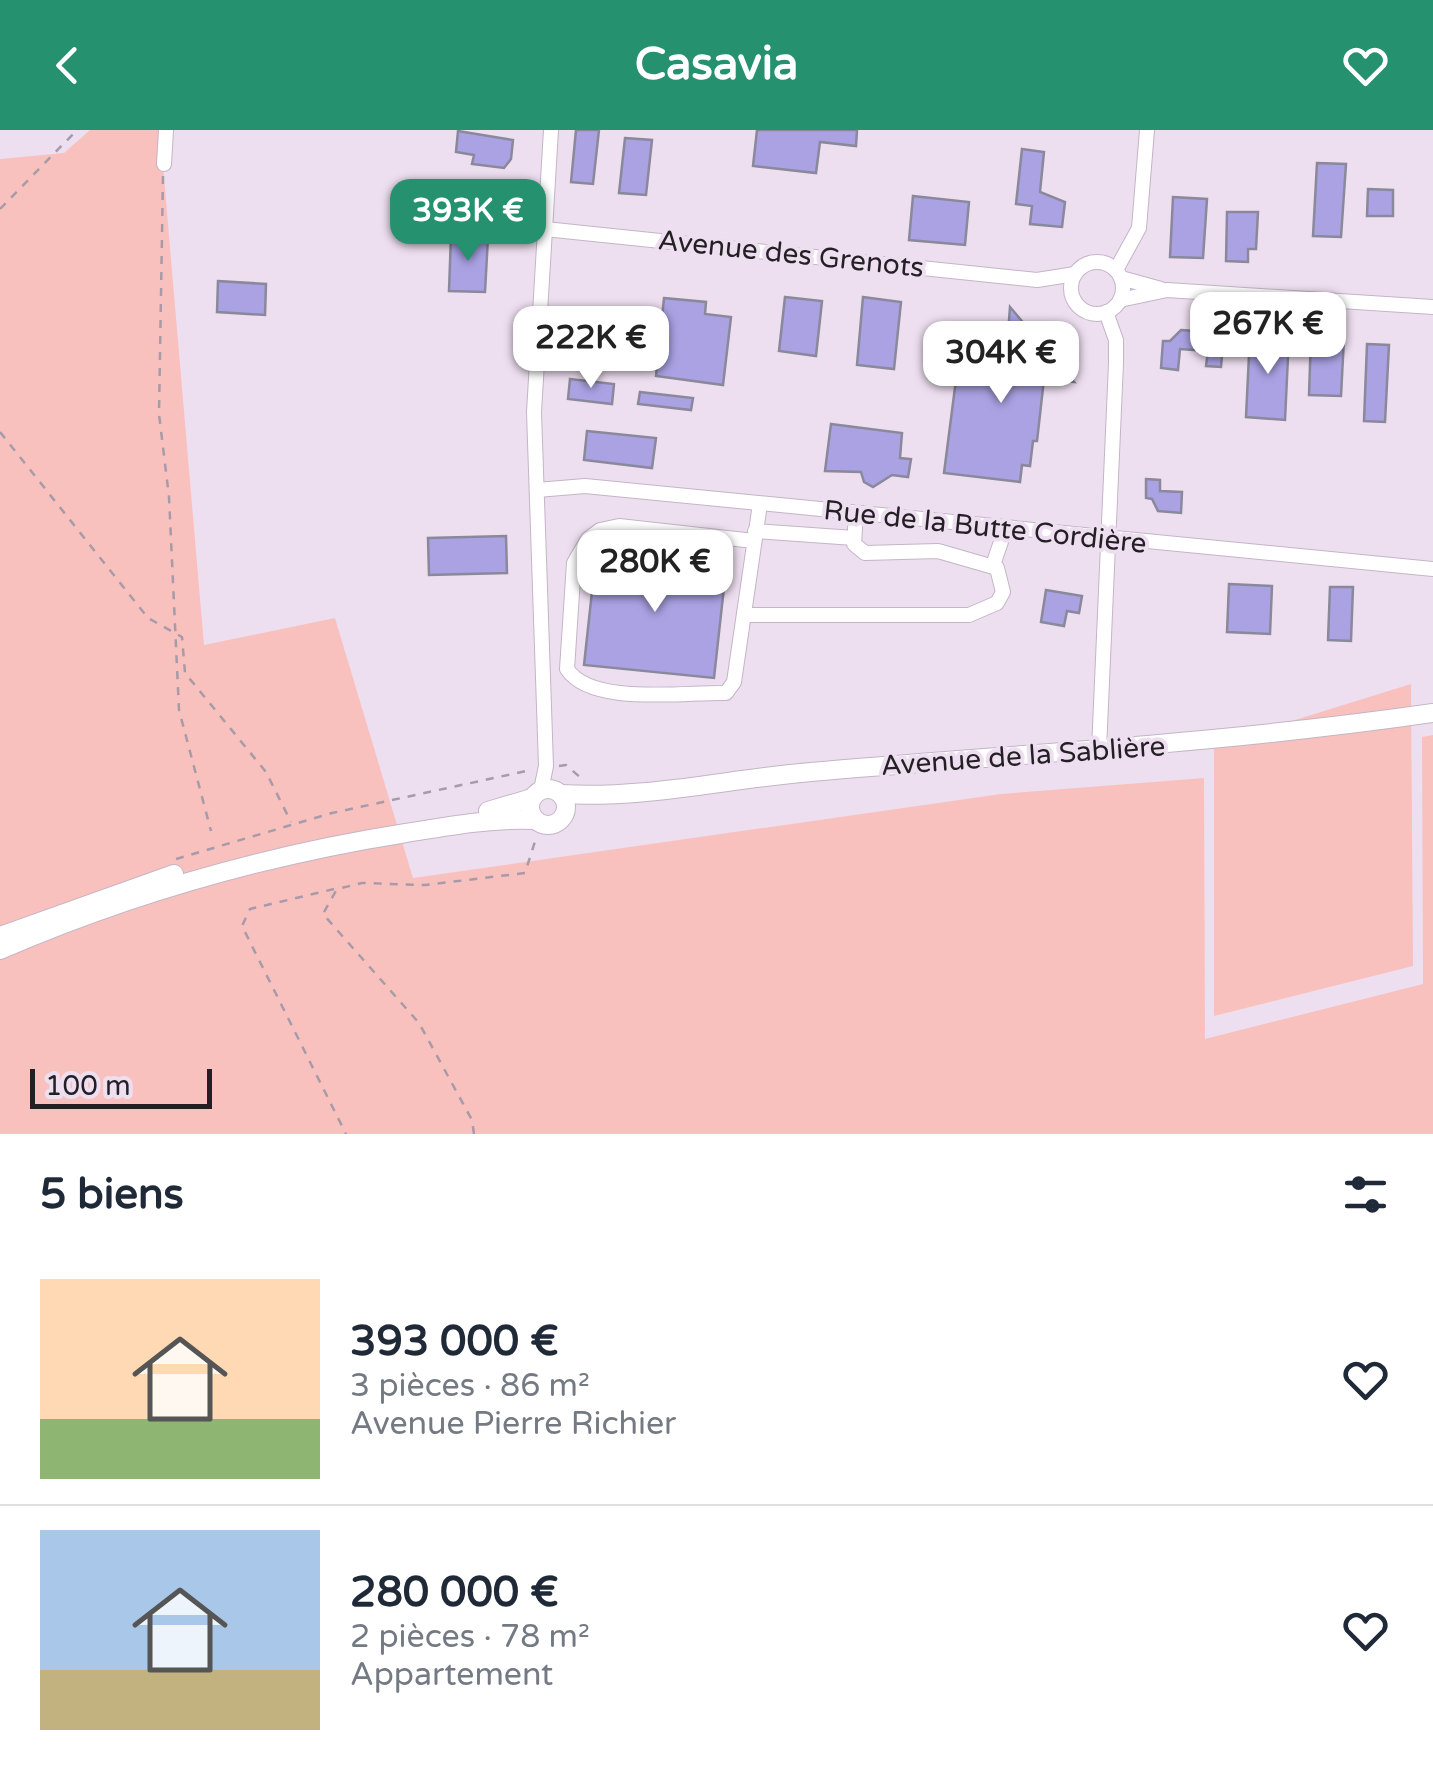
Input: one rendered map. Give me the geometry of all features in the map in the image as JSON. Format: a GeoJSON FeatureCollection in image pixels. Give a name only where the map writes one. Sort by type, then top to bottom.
{"type":"FeatureCollection","features":[{"type":"Feature","properties":{"kind":"main road","name":"Avenue de la Sablière"},"geometry":{"type":"LineString","coordinates":[[0,936],[144,883],[263,850],[491,811],[547,793],[613,797],[806,772],[1277,736],[1433,713]]}},
{"type":"Feature","properties":{"kind":"main road"},"geometry":{"type":"LineString","coordinates":[[537,828],[530,810],[547,793],[565,814]]}},
{"type":"Feature","properties":{"kind":"main road","name":"Avenue de la Sablière"},"geometry":{"type":"LineString","coordinates":[[0,950],[145,896],[289,856],[492,820],[537,828],[613,797]]}},
{"type":"Feature","properties":{"kind":"street"},"geometry":{"type":"LineString","coordinates":[[164,164],[166,130]]}},
{"type":"Feature","properties":{"kind":"street"},"geometry":{"type":"LineString","coordinates":[[547,793],[534,412],[551,130]]}},
{"type":"Feature","properties":{"kind":"street"},"geometry":{"type":"LineString","coordinates":[[1120,300],[1118,274],[1125,248],[1139,228],[1147,130]]}},
{"type":"Feature","properties":{"kind":"street","name":"Avenue des Grenots"},"geometry":{"type":"LineString","coordinates":[[545,229],[1036,280],[1075,274]]}},
{"type":"Feature","properties":{"kind":"street"},"geometry":{"type":"LineString","coordinates":[[1125,248],[1075,274],[1072,297],[1084,311],[1106,312],[1120,300],[1167,290]]}},
{"type":"Feature","properties":{"kind":"street"},"geometry":{"type":"LineString","coordinates":[[1097,262],[1118,274],[1167,290],[1433,307]]}},
{"type":"Feature","properties":{"kind":"street","name":"Avenue des Grenots"},"geometry":{"type":"LineString","coordinates":[[1036,280],[1072,297]]}},
{"type":"Feature","properties":{"kind":"street"},"geometry":{"type":"LineString","coordinates":[[1099,750],[1116,340],[1106,312]]}},
{"type":"Feature","properties":{"kind":"street","name":"Rue de la Butte Cordière"},"geometry":{"type":"LineString","coordinates":[[537,490],[586,486],[1433,569]]}},
{"type":"Feature","properties":{"kind":"street"},"geometry":{"type":"LineString","coordinates":[[760,504],[755,536],[734,682],[726,692],[598,692],[576,683],[567,669],[574,563],[588,539],[600,530],[618,526],[755,536],[854,538]]}},
{"type":"Feature","properties":{"kind":"street"},"geometry":{"type":"LineString","coordinates":[[744,615],[969,615],[997,604],[1003,592],[1002,579],[993,565],[938,551],[876,556],[865,553],[854,544],[856,514]]}},
{"type":"Feature","properties":{"kind":"street"},"geometry":{"type":"LineString","coordinates":[[993,565],[1005,530]]}},
{"type":"Feature","properties":{"kind":"path"},"geometry":{"type":"LineString","coordinates":[[0,209],[77,130]]}},
{"type":"Feature","properties":{"kind":"path"},"geometry":{"type":"LineString","coordinates":[[164,164],[159,414],[179,710],[211,831]]}},
{"type":"Feature","properties":{"kind":"path"},"geometry":{"type":"LineString","coordinates":[[0,432],[148,618],[182,636],[186,673],[266,772],[292,823],[501,779]]}},
{"type":"Feature","properties":{"kind":"path"},"geometry":{"type":"LineString","coordinates":[[346,1134],[242,926],[250,909],[362,883],[425,885],[525,873],[537,828]]}},
{"type":"Feature","properties":{"kind":"path"},"geometry":{"type":"LineString","coordinates":[[338,888],[323,914],[418,1023],[472,1120],[474,1134]]}},
{"type":"Feature","properties":{"kind":"shaded area"},"geometry":{"type":"Polygon","coordinates":[[[90,130],[160,130],[204,645],[335,618],[413,878],[1001,794],[1204,778],[1205,1039],[1423,984],[1422,737],[1433,735],[1433,1134],[0,1134],[0,159],[64,153],[90,130]]]}},
{"type":"Feature","properties":{"kind":"shaded area"},"geometry":{"type":"Polygon","coordinates":[[[1411,684],[1413,966],[1214,1016],[1214,745],[1411,684]]]}},
{"type":"Feature","properties":{"kind":"building"},"geometry":{"type":"Polygon","coordinates":[[[576,130],[599,130],[593,184],[571,182],[576,130]]]}},
{"type":"Feature","properties":{"kind":"building"},"geometry":{"type":"Polygon","coordinates":[[[757,130],[857,130],[856,146],[820,142],[816,173],[753,166],[757,130]]]}},
{"type":"Feature","properties":{"kind":"building"},"geometry":{"type":"Polygon","coordinates":[[[458,131],[513,140],[511,159],[504,168],[472,164],[474,155],[456,152],[458,131]]]}},
{"type":"Feature","properties":{"kind":"building"},"geometry":{"type":"Polygon","coordinates":[[[625,138],[652,140],[646,195],[619,193],[625,138]]]}},
{"type":"Feature","properties":{"kind":"building"},"geometry":{"type":"Polygon","coordinates":[[[1022,149],[1044,152],[1040,192],[1065,202],[1062,227],[1030,224],[1032,206],[1016,204],[1022,149]]]}},
{"type":"Feature","properties":{"kind":"building"},"geometry":{"type":"Polygon","coordinates":[[[1317,163],[1346,164],[1341,237],[1313,236],[1317,163]]]}},
{"type":"Feature","properties":{"kind":"building"},"geometry":{"type":"Polygon","coordinates":[[[1368,189],[1393,190],[1393,216],[1367,216],[1368,189]]]}},
{"type":"Feature","properties":{"kind":"building"},"geometry":{"type":"Polygon","coordinates":[[[913,196],[969,202],[965,245],[909,240],[913,196]]]}},
{"type":"Feature","properties":{"kind":"building"},"geometry":{"type":"Polygon","coordinates":[[[1173,197],[1207,199],[1203,258],[1170,257],[1173,197]]]}},
{"type":"Feature","properties":{"kind":"building"},"geometry":{"type":"Polygon","coordinates":[[[1227,212],[1258,212],[1256,249],[1248,249],[1248,262],[1226,261],[1227,212]]]}},
{"type":"Feature","properties":{"kind":"building"},"geometry":{"type":"Polygon","coordinates":[[[451,235],[488,237],[485,292],[449,291],[451,235]]]}},
{"type":"Feature","properties":{"kind":"building"},"geometry":{"type":"Polygon","coordinates":[[[218,281],[266,284],[265,315],[217,312],[218,281]]]}},
{"type":"Feature","properties":{"kind":"building"},"geometry":{"type":"Polygon","coordinates":[[[785,297],[822,301],[816,356],[779,351],[785,297]]]}},
{"type":"Feature","properties":{"kind":"building"},"geometry":{"type":"Polygon","coordinates":[[[863,297],[901,302],[894,369],[857,365],[863,297]]]}},
{"type":"Feature","properties":{"kind":"building"},"geometry":{"type":"Polygon","coordinates":[[[664,298],[706,302],[705,314],[731,317],[723,385],[656,376],[664,298]]]}},
{"type":"Feature","properties":{"kind":"building"},"geometry":{"type":"Polygon","coordinates":[[[1010,307],[1027,327],[1038,328],[1055,346],[1054,359],[1074,382],[1044,379],[1037,441],[1033,441],[1030,466],[1022,465],[1020,482],[944,473],[958,364],[991,369],[997,333],[1008,334],[1010,307]]]}},
{"type":"Feature","properties":{"kind":"building"},"geometry":{"type":"Polygon","coordinates":[[[1181,330],[1224,333],[1221,367],[1206,366],[1208,351],[1180,349],[1178,370],[1161,368],[1163,341],[1170,341],[1181,330]]]}},
{"type":"Feature","properties":{"kind":"building"},"geometry":{"type":"Polygon","coordinates":[[[1250,334],[1289,336],[1285,420],[1246,417],[1250,334]]]}},
{"type":"Feature","properties":{"kind":"building"},"geometry":{"type":"Polygon","coordinates":[[[1311,336],[1344,338],[1341,396],[1309,395],[1311,336]]]}},
{"type":"Feature","properties":{"kind":"building"},"geometry":{"type":"Polygon","coordinates":[[[1367,344],[1389,345],[1385,422],[1364,421],[1367,344]]]}},
{"type":"Feature","properties":{"kind":"building"},"geometry":{"type":"Polygon","coordinates":[[[570,379],[614,384],[612,404],[568,399],[570,379]]]}},
{"type":"Feature","properties":{"kind":"building"},"geometry":{"type":"Polygon","coordinates":[[[640,392],[693,398],[691,410],[638,404],[640,392]]]}},
{"type":"Feature","properties":{"kind":"building"},"geometry":{"type":"Polygon","coordinates":[[[831,424],[902,433],[900,458],[911,459],[908,477],[892,475],[873,487],[864,482],[861,472],[825,471],[831,424]]]}},
{"type":"Feature","properties":{"kind":"building"},"geometry":{"type":"Polygon","coordinates":[[[587,431],[656,438],[652,468],[584,460],[587,431]]]}},
{"type":"Feature","properties":{"kind":"building"},"geometry":{"type":"Polygon","coordinates":[[[1146,479],[1160,480],[1160,491],[1182,492],[1181,513],[1158,511],[1152,499],[1146,498],[1146,479]]]}},
{"type":"Feature","properties":{"kind":"building"},"geometry":{"type":"Polygon","coordinates":[[[506,536],[507,573],[429,575],[428,538],[506,536]]]}},
{"type":"Feature","properties":{"kind":"building"},"geometry":{"type":"Polygon","coordinates":[[[596,555],[683,558],[726,569],[714,678],[584,665],[596,555]]]}},
{"type":"Feature","properties":{"kind":"building"},"geometry":{"type":"Polygon","coordinates":[[[1229,584],[1272,586],[1270,634],[1227,632],[1229,584]]]}},
{"type":"Feature","properties":{"kind":"building"},"geometry":{"type":"Polygon","coordinates":[[[1330,587],[1353,587],[1351,641],[1328,640],[1330,587]]]}},
{"type":"Feature","properties":{"kind":"building"},"geometry":{"type":"Polygon","coordinates":[[[1046,590],[1082,596],[1079,613],[1067,611],[1064,626],[1041,622],[1046,590]]]}}]}
